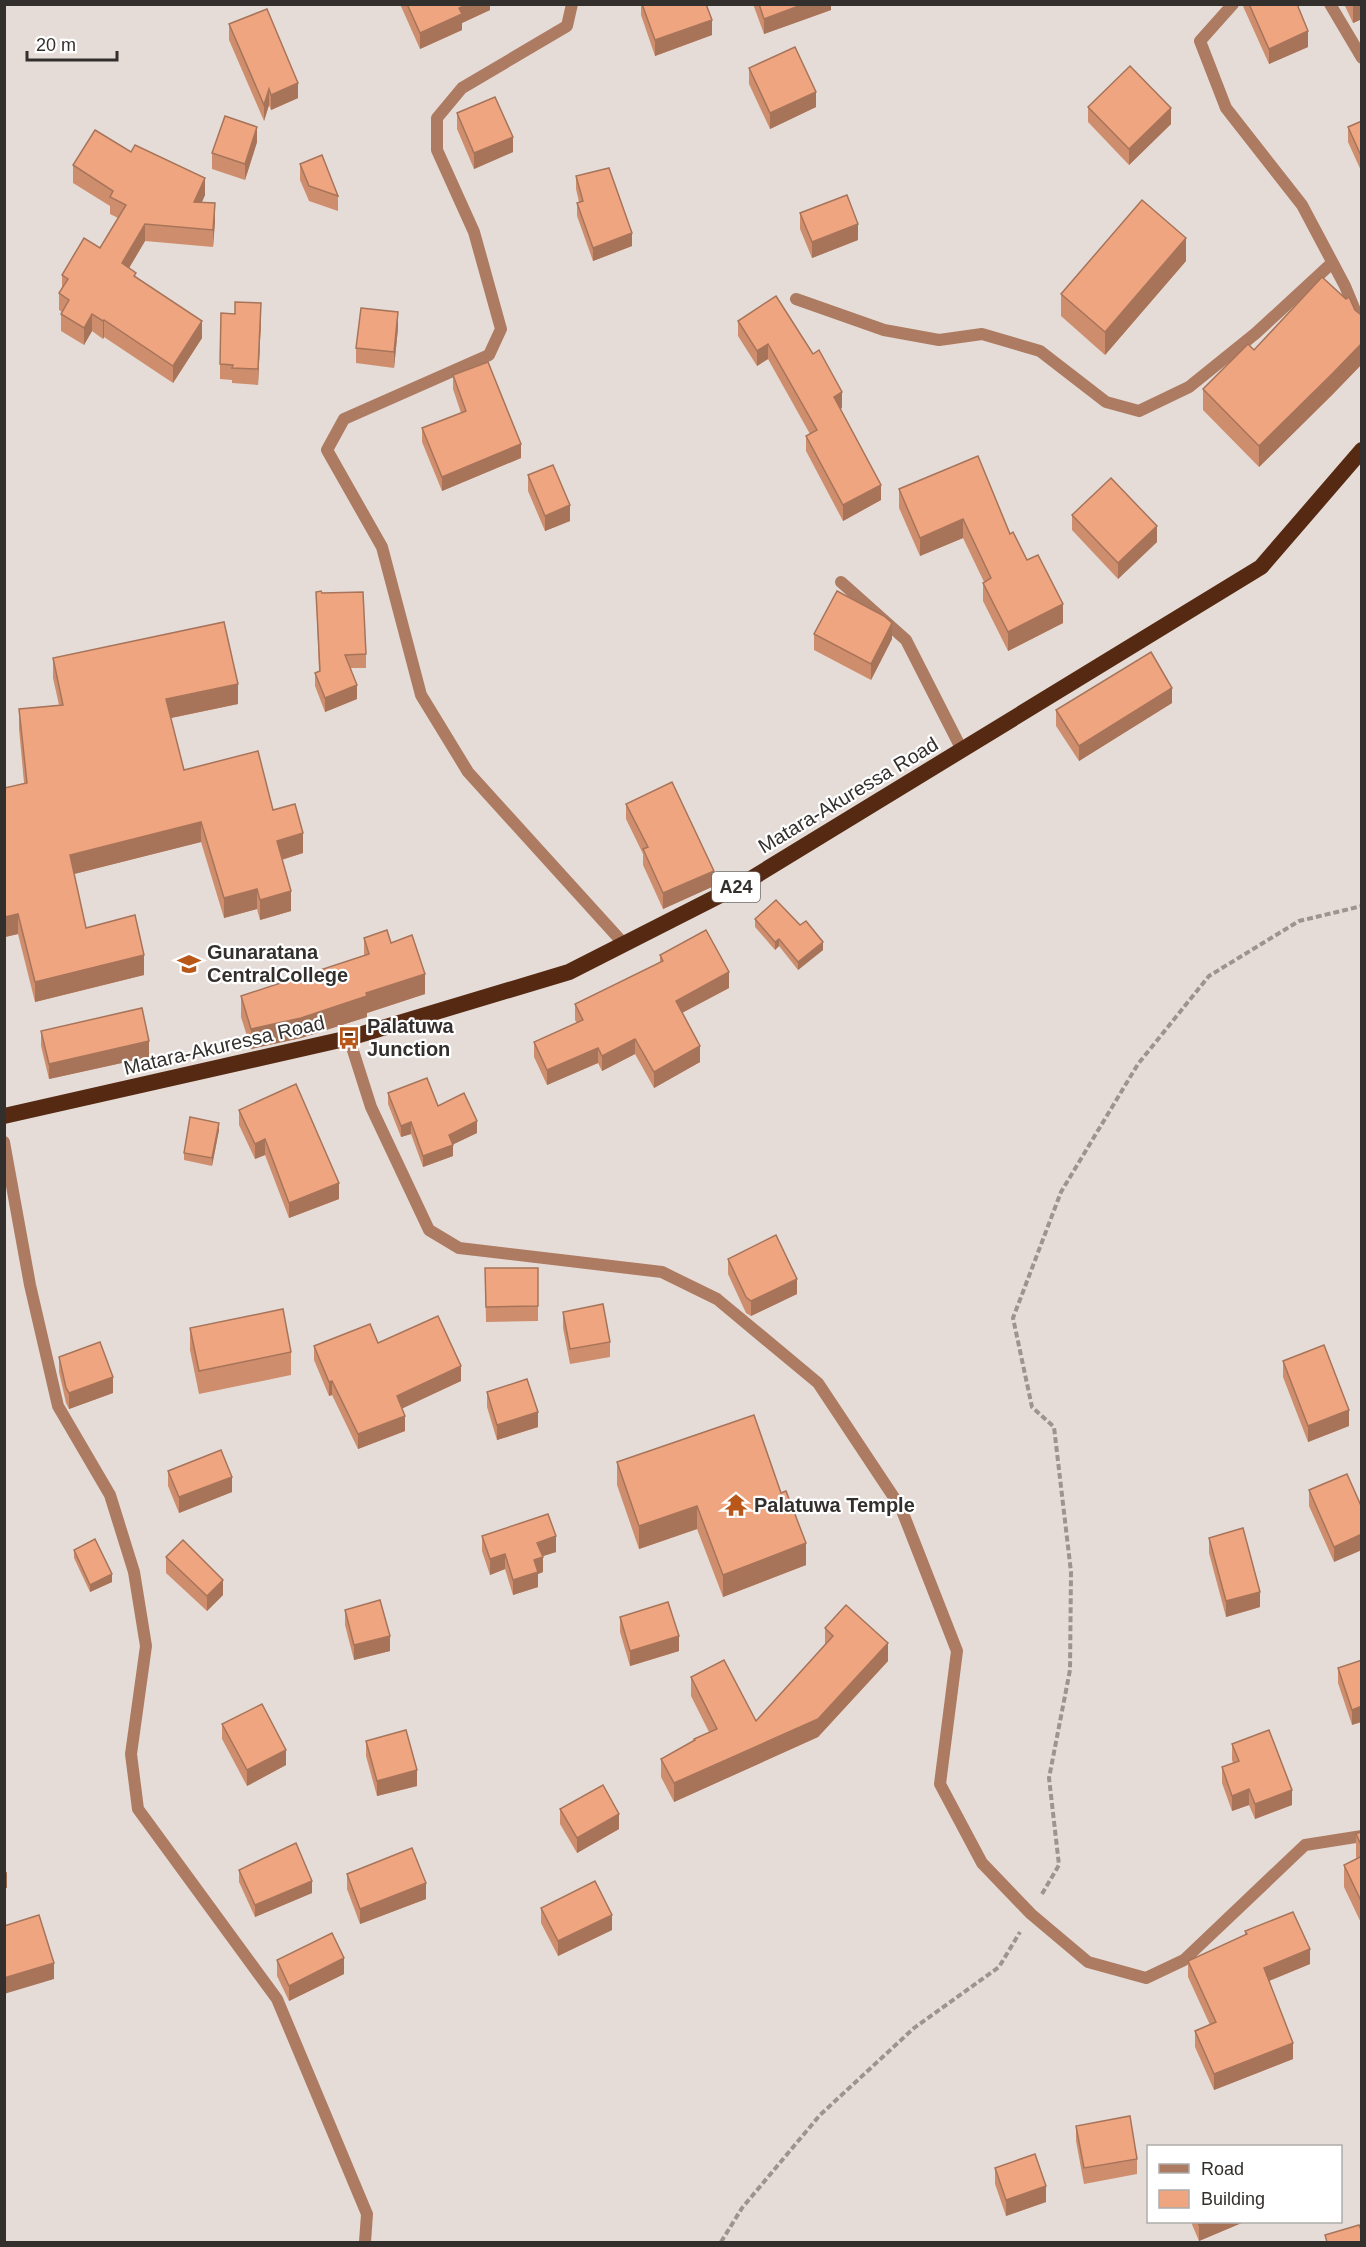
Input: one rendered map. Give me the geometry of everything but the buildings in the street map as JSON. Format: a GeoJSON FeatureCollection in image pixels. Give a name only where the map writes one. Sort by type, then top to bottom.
{"type":"FeatureCollection","features":[{"type":"Feature","properties":{"kind":"highway","name":"Matara-Akuressa Road"},"geometry":{"type":"LineString","coordinates":[[4,1116],[349,1038],[569,972],[744,883],[1261,567],[1362,450]]}},
{"type":"Feature","properties":{"kind":"street"},"geometry":{"type":"LineString","coordinates":[[572,4],[567,26],[462,88],[437,118],[437,150],[474,232],[501,329],[489,355],[344,419],[327,450],[382,547],[421,695],[468,772],[624,944]]}},
{"type":"Feature","properties":{"kind":"street"},"geometry":{"type":"LineString","coordinates":[[1233,4],[1200,41],[1226,108],[1302,205],[1362,327]]}},
{"type":"Feature","properties":{"kind":"street"},"geometry":{"type":"LineString","coordinates":[[1330,4],[1362,58]]}},
{"type":"Feature","properties":{"kind":"street"},"geometry":{"type":"LineString","coordinates":[[796,299],[884,330],[939,340],[982,334],[1040,351],[1106,402],[1138,411],[1189,387],[1256,333],[1332,264]]}},
{"type":"Feature","properties":{"kind":"street"},"geometry":{"type":"LineString","coordinates":[[841,582],[906,640],[962,750]]}},
{"type":"Feature","properties":{"kind":"street"},"geometry":{"type":"LineString","coordinates":[[349,1038],[371,1107],[429,1230],[459,1248],[662,1272],[717,1299],[818,1383],[901,1508],[957,1651],[940,1784],[982,1863],[1031,1914],[1089,1962],[1146,1978],[1184,1960],[1305,1845],[1362,1836]]}},
{"type":"Feature","properties":{"kind":"street"},"geometry":{"type":"LineString","coordinates":[[4,1142],[30,1285],[58,1406],[110,1495],[134,1572],[146,1646],[131,1754],[138,1809],[277,1999],[367,2214],[364,2242]]}},
{"type":"Feature","properties":{"kind":"path"},"geometry":{"type":"LineString","coordinates":[[720,2242],[742,2208],[820,2115],[914,2028],[999,1968],[1059,1865],[1049,1778],[1070,1670],[1071,1572],[1054,1427],[1032,1407],[1012,1318],[1062,1192],[1138,1064],[1209,976],[1299,921],[1362,906]]}},
{"type":"Feature","properties":{"kind":"place","name":"Gunaratana CentralCollege"},"geometry":{"type":"Point","coordinates":[189,964]}},
{"type":"Feature","properties":{"kind":"place","name":"Palatuwa Junction"},"geometry":{"type":"Point","coordinates":[349,1038]}},
{"type":"Feature","properties":{"kind":"place","name":"Palatuwa Temple"},"geometry":{"type":"Point","coordinates":[736,1505]}}]}
